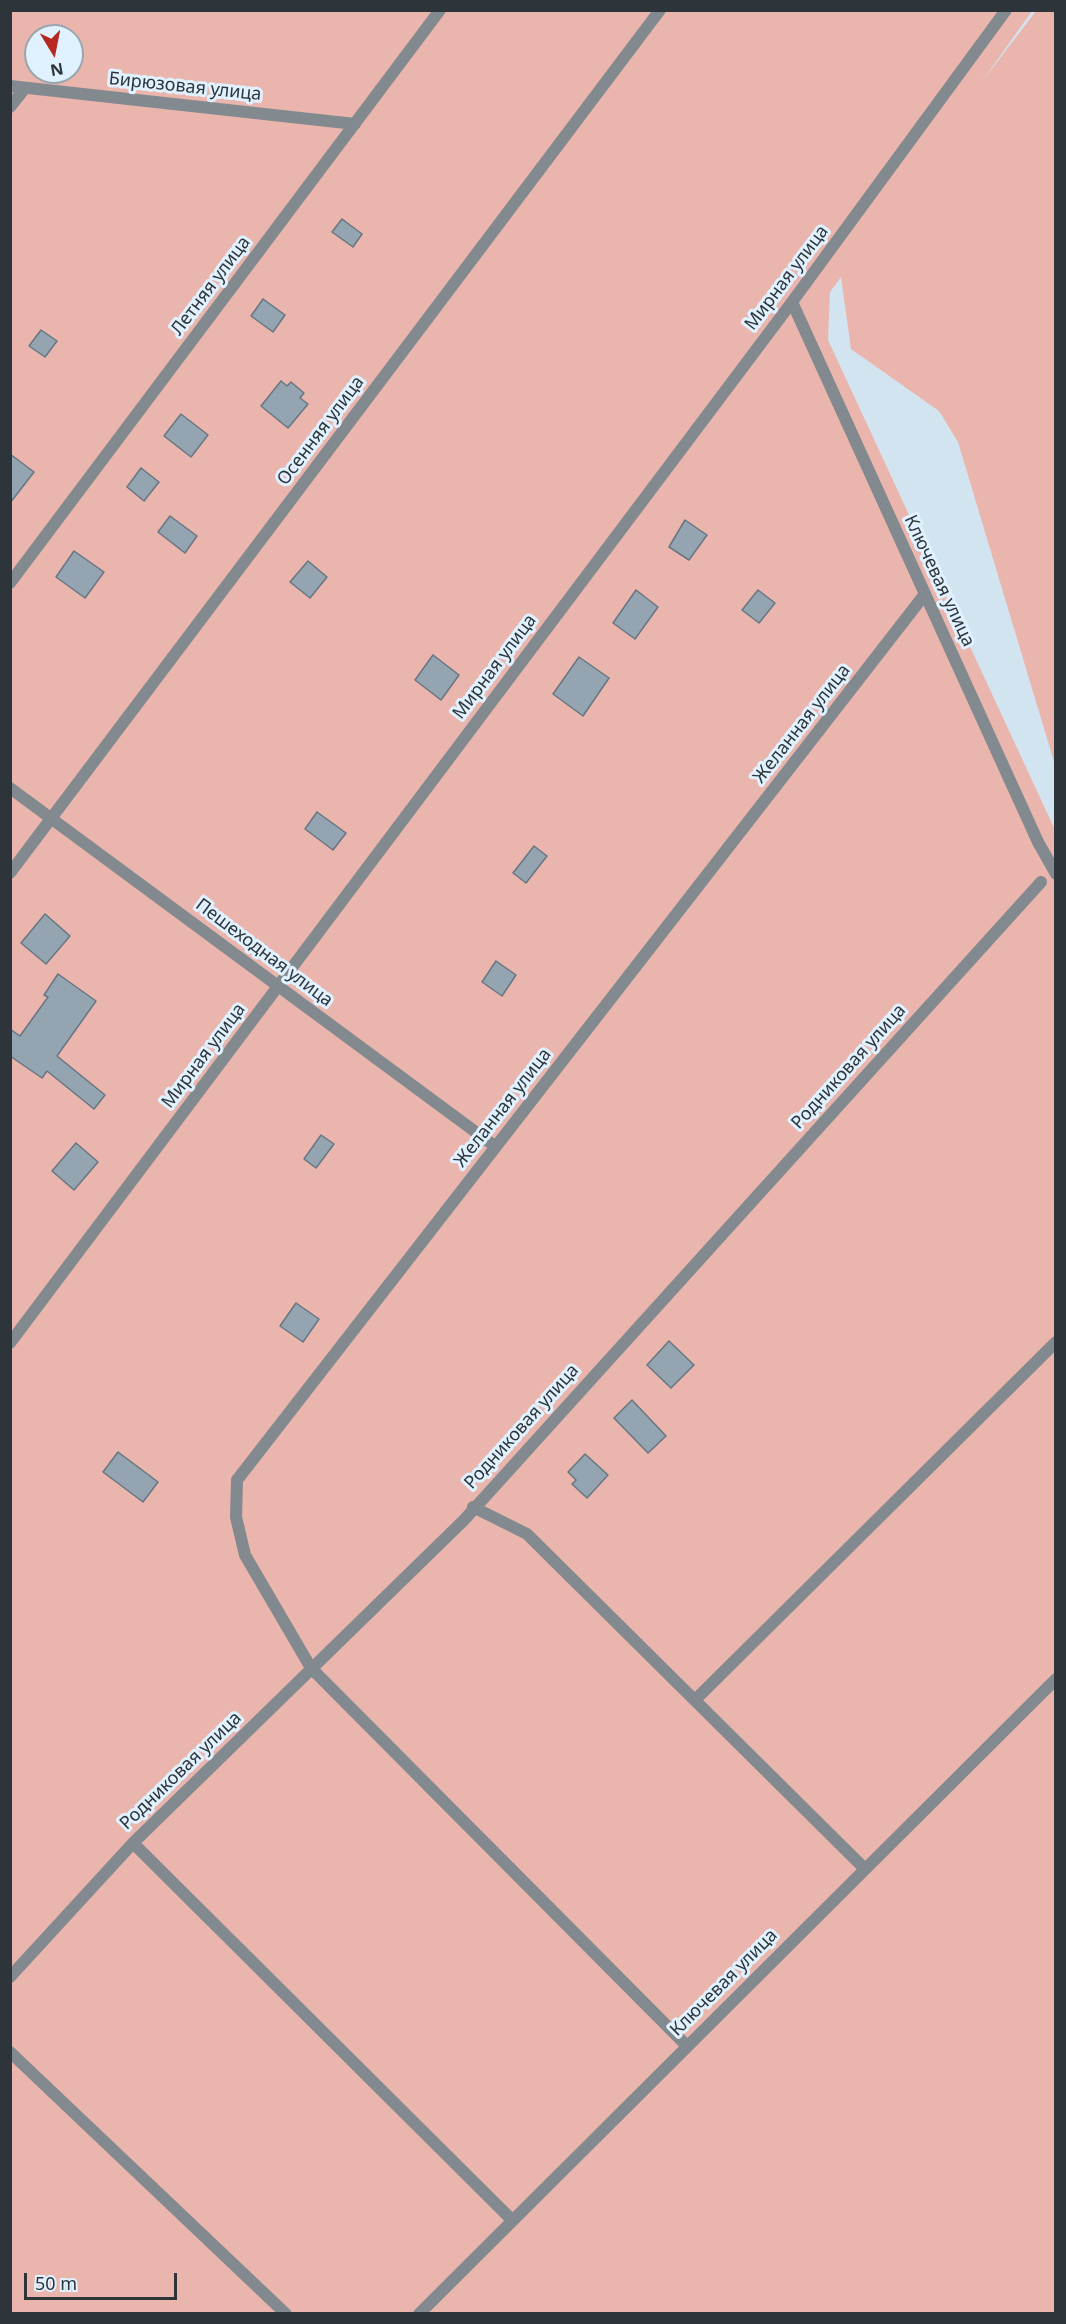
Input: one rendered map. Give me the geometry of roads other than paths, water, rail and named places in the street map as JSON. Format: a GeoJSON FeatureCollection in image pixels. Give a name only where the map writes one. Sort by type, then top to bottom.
{"type":"FeatureCollection","features":[{"type":"Feature","properties":{"kind":"street","name":"Летняя улица"},"geometry":{"type":"LineString","coordinates":[[10,583],[440,10]]}},
{"type":"Feature","properties":{"kind":"street","name":"Осенняя улица"},"geometry":{"type":"LineString","coordinates":[[10,873],[660,10]]}},
{"type":"Feature","properties":{"kind":"street","name":"Мирная улица"},"geometry":{"type":"LineString","coordinates":[[10,1343],[792,302],[1006,10]]}},
{"type":"Feature","properties":{"kind":"street","name":"Бирюзовая улица"},"geometry":{"type":"LineString","coordinates":[[10,86],[355,124]]}},
{"type":"Feature","properties":{"kind":"street"},"geometry":{"type":"LineString","coordinates":[[10,107],[25,88]]}},
{"type":"Feature","properties":{"kind":"street","name":"Ключевая улица"},"geometry":{"type":"LineString","coordinates":[[792,302],[1038,842],[1056,874]]}},
{"type":"Feature","properties":{"kind":"street","name":"Желанная улица"},"geometry":{"type":"LineString","coordinates":[[687,2046],[311,1668],[245,1555],[236,1517],[237,1480],[925,594]]}},
{"type":"Feature","properties":{"kind":"street","name":"Пешеходная улица"},"geometry":{"type":"LineString","coordinates":[[10,788],[496,1147]]}},
{"type":"Feature","properties":{"kind":"street","name":"Родниковая улица"},"geometry":{"type":"LineString","coordinates":[[10,1977],[133,1843],[464,1520],[1041,882]]}},
{"type":"Feature","properties":{"kind":"street"},"geometry":{"type":"LineString","coordinates":[[694,1700],[1056,1342]]}},
{"type":"Feature","properties":{"kind":"street"},"geometry":{"type":"LineString","coordinates":[[473,1508],[527,1534],[865,1869]]}},
{"type":"Feature","properties":{"kind":"street","name":"Ключевая улица"},"geometry":{"type":"LineString","coordinates":[[419,2313],[1056,1679]]}},
{"type":"Feature","properties":{"kind":"street"},"geometry":{"type":"LineString","coordinates":[[133,1843],[512,2220]]}},
{"type":"Feature","properties":{"kind":"street"},"geometry":{"type":"LineString","coordinates":[[10,2052],[286,2313]]}}]}
